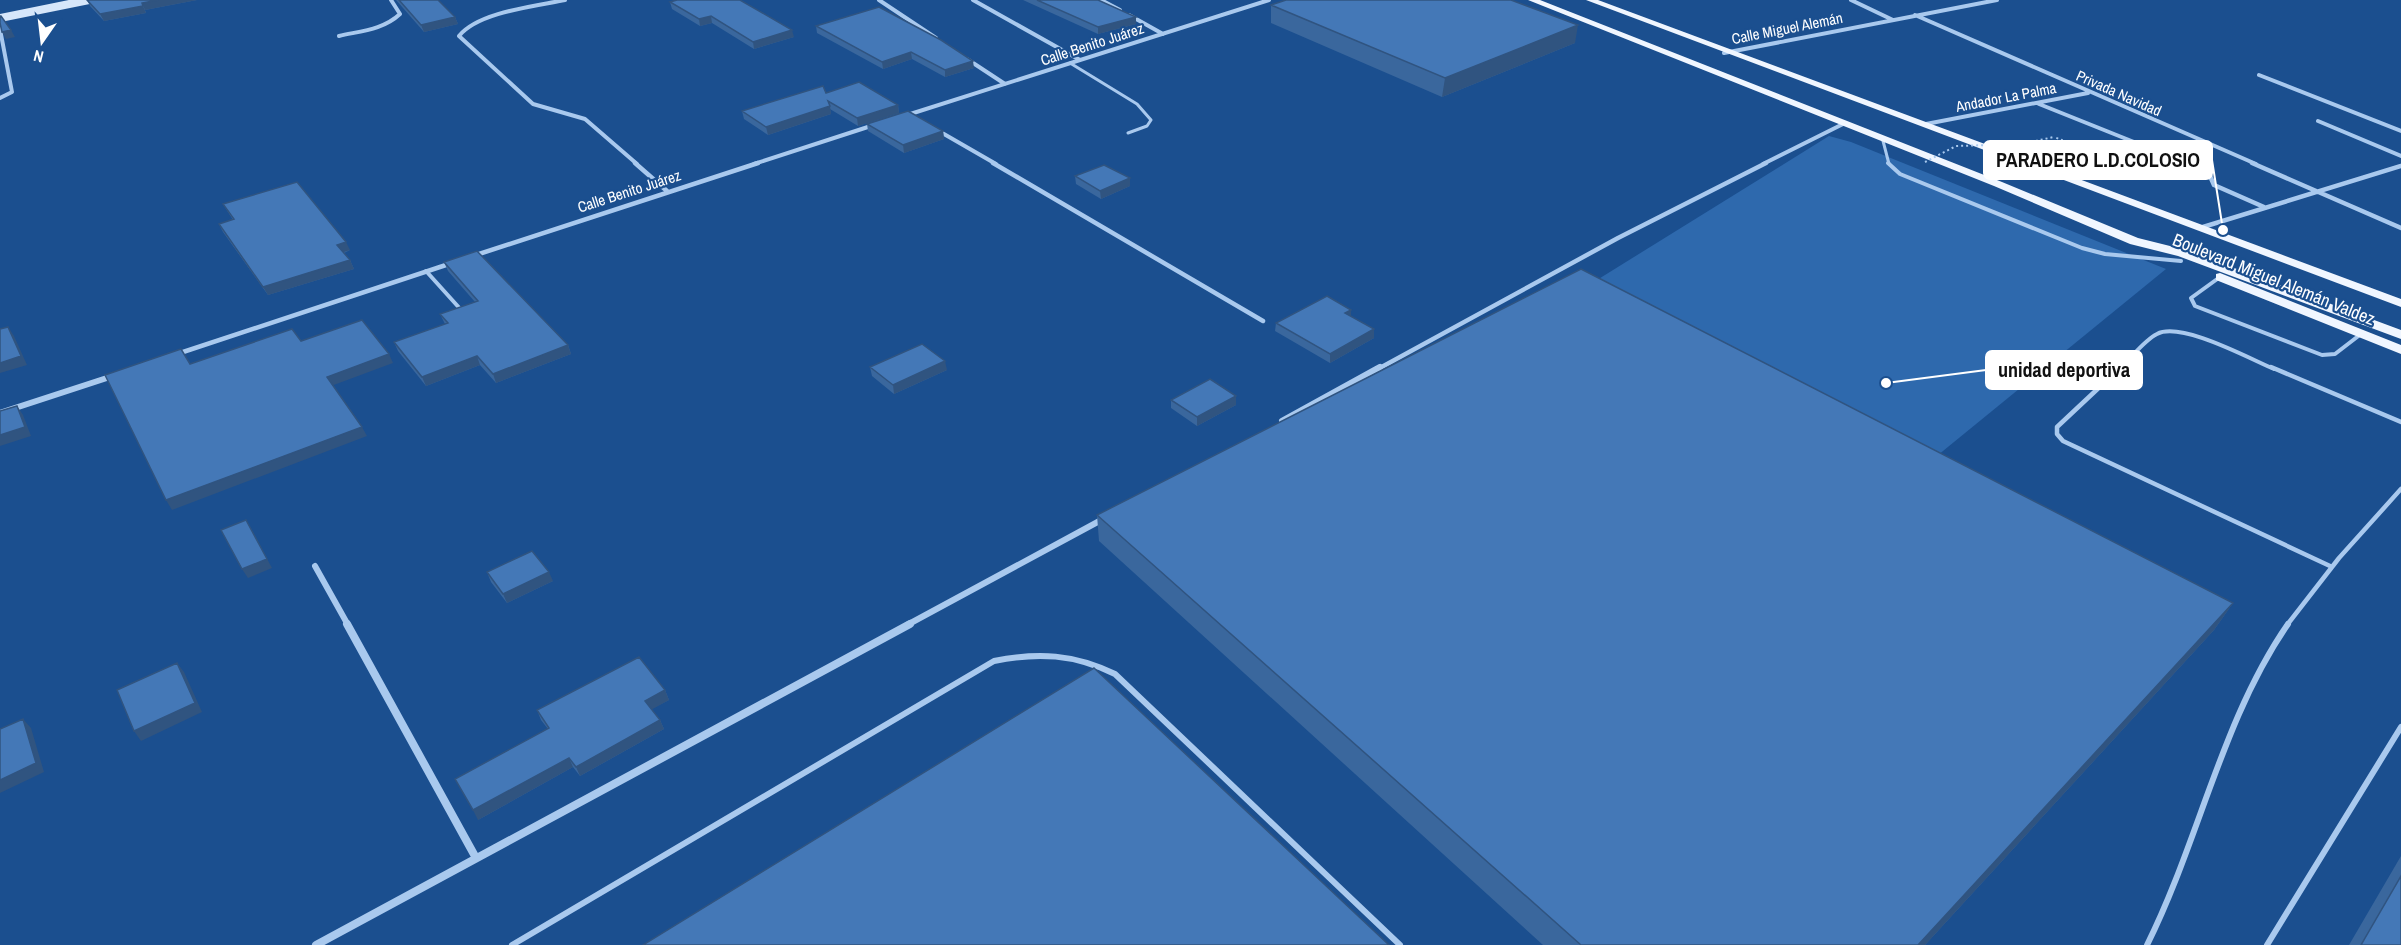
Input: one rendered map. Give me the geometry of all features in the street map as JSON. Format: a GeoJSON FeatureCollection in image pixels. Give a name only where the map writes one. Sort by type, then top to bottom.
{"type":"FeatureCollection","features":[{"type":"Feature","properties":{"kind":"main road"},"geometry":{"type":"LineString","coordinates":[[1532,0],[1881,137],[2134,241],[2182,253],[2401,335]]}},
{"type":"Feature","properties":{"kind":"main road"},"geometry":{"type":"LineString","coordinates":[[1590,0],[1709,44],[1876,113],[2401,314]]}},
{"type":"Feature","properties":{"kind":"main road","name":"Boulevard Miguel Alemán Valdez"},"geometry":{"type":"LineString","coordinates":[[1727,53],[1926,124],[2401,303]]}},
{"type":"Feature","properties":{"kind":"main road","name":"Boulevard Miguel Alemán Valdez"},"geometry":{"type":"LineString","coordinates":[[2134,241],[2401,350]]}},
{"type":"Feature","properties":{"kind":"street"},"geometry":{"type":"LineString","coordinates":[[0,18],[89,0]]}},
{"type":"Feature","properties":{"kind":"street"},"geometry":{"type":"LineString","coordinates":[[339,36],[388,24],[397,18],[400,14],[392,0]]}},
{"type":"Feature","properties":{"kind":"street"},"geometry":{"type":"LineString","coordinates":[[565,0],[479,21],[462,29],[459,36],[533,104],[578,115],[585,119],[667,191]]}},
{"type":"Feature","properties":{"kind":"street"},"geometry":{"type":"LineString","coordinates":[[879,0],[938,39]]}},
{"type":"Feature","properties":{"kind":"street"},"geometry":{"type":"LineString","coordinates":[[973,0],[1080,60]]}},
{"type":"Feature","properties":{"kind":"street"},"geometry":{"type":"LineString","coordinates":[[1101,0],[1163,34]]}},
{"type":"Feature","properties":{"kind":"street","name":"Calle Benito Juárez"},"geometry":{"type":"LineString","coordinates":[[898,117],[1269,0]]}},
{"type":"Feature","properties":{"kind":"street"},"geometry":{"type":"LineString","coordinates":[[1851,0],[1893,20]]}},
{"type":"Feature","properties":{"kind":"street","name":"Calle Miguel Alemán"},"geometry":{"type":"LineString","coordinates":[[1727,53],[1997,0]]}},
{"type":"Feature","properties":{"kind":"street","name":"Privada Navidad"},"geometry":{"type":"LineString","coordinates":[[1915,15],[2401,228]]}},
{"type":"Feature","properties":{"kind":"street"},"geometry":{"type":"LineString","coordinates":[[0,29],[12,92],[0,98]]}},
{"type":"Feature","properties":{"kind":"street"},"geometry":{"type":"LineString","coordinates":[[967,58],[1005,84]]}},
{"type":"Feature","properties":{"kind":"street"},"geometry":{"type":"LineString","coordinates":[[2259,75],[2401,131]]}},
{"type":"Feature","properties":{"kind":"street","name":"Andador La Palma"},"geometry":{"type":"LineString","coordinates":[[1926,124],[2089,93]]}},
{"type":"Feature","properties":{"kind":"street"},"geometry":{"type":"LineString","coordinates":[[2039,104],[2196,167],[2210,176],[2214,185],[2264,207]]}},
{"type":"Feature","properties":{"kind":"street"},"geometry":{"type":"LineString","coordinates":[[910,114],[920,120]]}},
{"type":"Feature","properties":{"kind":"street"},"geometry":{"type":"LineString","coordinates":[[2318,121],[2401,156]]}},
{"type":"Feature","properties":{"kind":"street"},"geometry":{"type":"LineString","coordinates":[[1277,424],[1618,238],[1845,123]]}},
{"type":"Feature","properties":{"kind":"street","name":"Calle Benito Juárez"},"geometry":{"type":"LineString","coordinates":[[470,257],[876,124]]}},
{"type":"Feature","properties":{"kind":"street"},"geometry":{"type":"LineString","coordinates":[[930,126],[1263,321]]}},
{"type":"Feature","properties":{"kind":"street"},"geometry":{"type":"LineString","coordinates":[[2203,227],[2401,166]]}},
{"type":"Feature","properties":{"kind":"street"},"geometry":{"type":"LineString","coordinates":[[168,357],[459,260]]}},
{"type":"Feature","properties":{"kind":"street"},"geometry":{"type":"LineString","coordinates":[[0,413],[123,372]]}},
{"type":"Feature","properties":{"kind":"street"},"geometry":{"type":"LineString","coordinates":[[316,945],[1111,515]]}},
{"type":"Feature","properties":{"kind":"street"},"geometry":{"type":"LineString","coordinates":[[315,567],[476,858]]}},
{"type":"Feature","properties":{"kind":"lane"},"geometry":{"type":"LineString","coordinates":[[1070,63],[1137,104],[1151,120],[1147,126],[1128,133]]}},
{"type":"Feature","properties":{"kind":"lane"},"geometry":{"type":"LineString","coordinates":[[1881,137],[1889,165],[1900,174],[2082,248],[2105,254],[2181,261]]}},
{"type":"Feature","properties":{"kind":"lane"},"geometry":{"type":"LineString","coordinates":[[426,271],[463,312]]}},
{"type":"Feature","properties":{"kind":"lane"},"geometry":{"type":"LineString","coordinates":[[2220,277],[2191,298],[2195,306],[2322,355],[2335,354],[2361,333]]}},
{"type":"Feature","properties":{"kind":"lane"},"geometry":{"type":"LineString","coordinates":[[2330,566],[2063,441],[2056,434],[2057,427],[2157,334],[2171,331],[2191,334],[2401,422]]}},
{"type":"Feature","properties":{"kind":"lane"},"geometry":{"type":"LineString","coordinates":[[2148,945],[2168,901],[2251,687],[2271,650],[2330,566],[2401,489]]}},
{"type":"Feature","properties":{"kind":"lane"},"geometry":{"type":"LineString","coordinates":[[512,945],[994,661],[1028,653],[1061,654],[1093,662],[1115,674],[1400,945]]}},
{"type":"Feature","properties":{"kind":"lane"},"geometry":{"type":"LineString","coordinates":[[2267,945],[2401,727]]}},
{"type":"Feature","properties":{"kind":"path"},"geometry":{"type":"LineString","coordinates":[[1925,162],[1956,146],[2021,144],[2054,137]]}},
{"type":"Feature","properties":{"kind":"shaded area"},"geometry":{"type":"Polygon","coordinates":[[[1829,136],[1851,142],[2166,269],[1916,473],[1576,293],[1829,136]]]}},
{"type":"Feature","properties":{"kind":"building"},"geometry":{"type":"Polygon","coordinates":[[[87,0],[158,0],[142,3],[143,6],[100,14],[87,0]]]}},
{"type":"Feature","properties":{"kind":"building"},"geometry":{"type":"Polygon","coordinates":[[[399,0],[438,0],[455,17],[421,25],[399,0]]]}},
{"type":"Feature","properties":{"kind":"building"},"geometry":{"type":"Polygon","coordinates":[[[740,0],[792,30],[753,42],[711,16],[699,19],[670,2],[740,0]]]}},
{"type":"Feature","properties":{"kind":"building"},"geometry":{"type":"Polygon","coordinates":[[[1037,0],[1098,0],[1136,17],[1098,27],[1037,0]]]}},
{"type":"Feature","properties":{"kind":"building"},"geometry":{"type":"Polygon","coordinates":[[[1286,0],[1511,0],[1578,25],[1445,78],[1271,5],[1286,0]]]}},
{"type":"Feature","properties":{"kind":"building"},"geometry":{"type":"Polygon","coordinates":[[[879,7],[941,40],[973,61],[945,70],[911,52],[882,62],[816,26],[879,7]]]}},
{"type":"Feature","properties":{"kind":"building"},"geometry":{"type":"Polygon","coordinates":[[[1,16],[11,30],[2,32],[1,16]]]}},
{"type":"Feature","properties":{"kind":"building"},"geometry":{"type":"Polygon","coordinates":[[[859,82],[898,105],[857,118],[828,101],[830,106],[766,127],[742,111],[823,86],[826,93],[859,82]]]}},
{"type":"Feature","properties":{"kind":"building"},"geometry":{"type":"Polygon","coordinates":[[[908,111],[943,131],[903,145],[867,124],[908,111]]]}},
{"type":"Feature","properties":{"kind":"building"},"geometry":{"type":"Polygon","coordinates":[[[1104,165],[1130,178],[1100,191],[1075,176],[1104,165]]]}},
{"type":"Feature","properties":{"kind":"building"},"geometry":{"type":"Polygon","coordinates":[[[297,182],[346,242],[337,245],[350,260],[263,287],[219,224],[234,219],[223,204],[297,182]]]}},
{"type":"Feature","properties":{"kind":"building"},"geometry":{"type":"Polygon","coordinates":[[[477,251],[568,345],[493,374],[477,356],[422,377],[394,342],[448,323],[440,314],[478,301],[444,262],[477,251]]]}},
{"type":"Feature","properties":{"kind":"building"},"geometry":{"type":"Polygon","coordinates":[[[1581,269],[2233,603],[1918,945],[1581,945],[1097,515],[1581,269]]]}},
{"type":"Feature","properties":{"kind":"building"},"geometry":{"type":"Polygon","coordinates":[[[1327,296],[1351,310],[1345,313],[1374,329],[1330,354],[1276,323],[1327,296]]]}},
{"type":"Feature","properties":{"kind":"building"},"geometry":{"type":"Polygon","coordinates":[[[362,320],[389,354],[327,377],[362,427],[166,500],[105,375],[181,349],[190,364],[292,329],[301,341],[362,320]]]}},
{"type":"Feature","properties":{"kind":"building"},"geometry":{"type":"Polygon","coordinates":[[[8,327],[21,356],[0,363],[0,329],[8,327]]]}},
{"type":"Feature","properties":{"kind":"building"},"geometry":{"type":"Polygon","coordinates":[[[922,344],[945,361],[893,385],[870,367],[922,344]]]}},
{"type":"Feature","properties":{"kind":"building"},"geometry":{"type":"Polygon","coordinates":[[[1210,379],[1236,396],[1197,417],[1171,400],[1210,379]]]}},
{"type":"Feature","properties":{"kind":"building"},"geometry":{"type":"Polygon","coordinates":[[[17,406],[25,427],[0,435],[0,411],[17,406]]]}},
{"type":"Feature","properties":{"kind":"building"},"geometry":{"type":"Polygon","coordinates":[[[246,520],[267,559],[242,569],[221,530],[246,520]]]}},
{"type":"Feature","properties":{"kind":"building"},"geometry":{"type":"Polygon","coordinates":[[[532,551],[549,572],[503,594],[487,572],[532,551]]]}},
{"type":"Feature","properties":{"kind":"building"},"geometry":{"type":"Polygon","coordinates":[[[639,657],[665,690],[645,701],[660,720],[576,767],[569,758],[473,810],[455,779],[549,728],[537,710],[639,657]]]}},
{"type":"Feature","properties":{"kind":"building"},"geometry":{"type":"Polygon","coordinates":[[[177,663],[195,703],[134,731],[117,690],[177,663]]]}},
{"type":"Feature","properties":{"kind":"building"},"geometry":{"type":"Polygon","coordinates":[[[1094,668],[1389,945],[643,945],[1094,668]]]}},
{"type":"Feature","properties":{"kind":"building"},"geometry":{"type":"Polygon","coordinates":[[[23,719],[36,763],[0,780],[0,729],[23,719]]]}},
{"type":"Feature","properties":{"kind":"building"},"geometry":{"type":"Polygon","coordinates":[[[2401,876],[2401,945],[2361,945],[2401,876]]]}},
{"type":"Feature","properties":{"kind":"place","name":"PARADERO L.D.COLOSIO"},"geometry":{"type":"Point","coordinates":[2223,230]}},
{"type":"Feature","properties":{"kind":"place","name":"unidad deportiva"},"geometry":{"type":"Point","coordinates":[1886,383]}}]}
